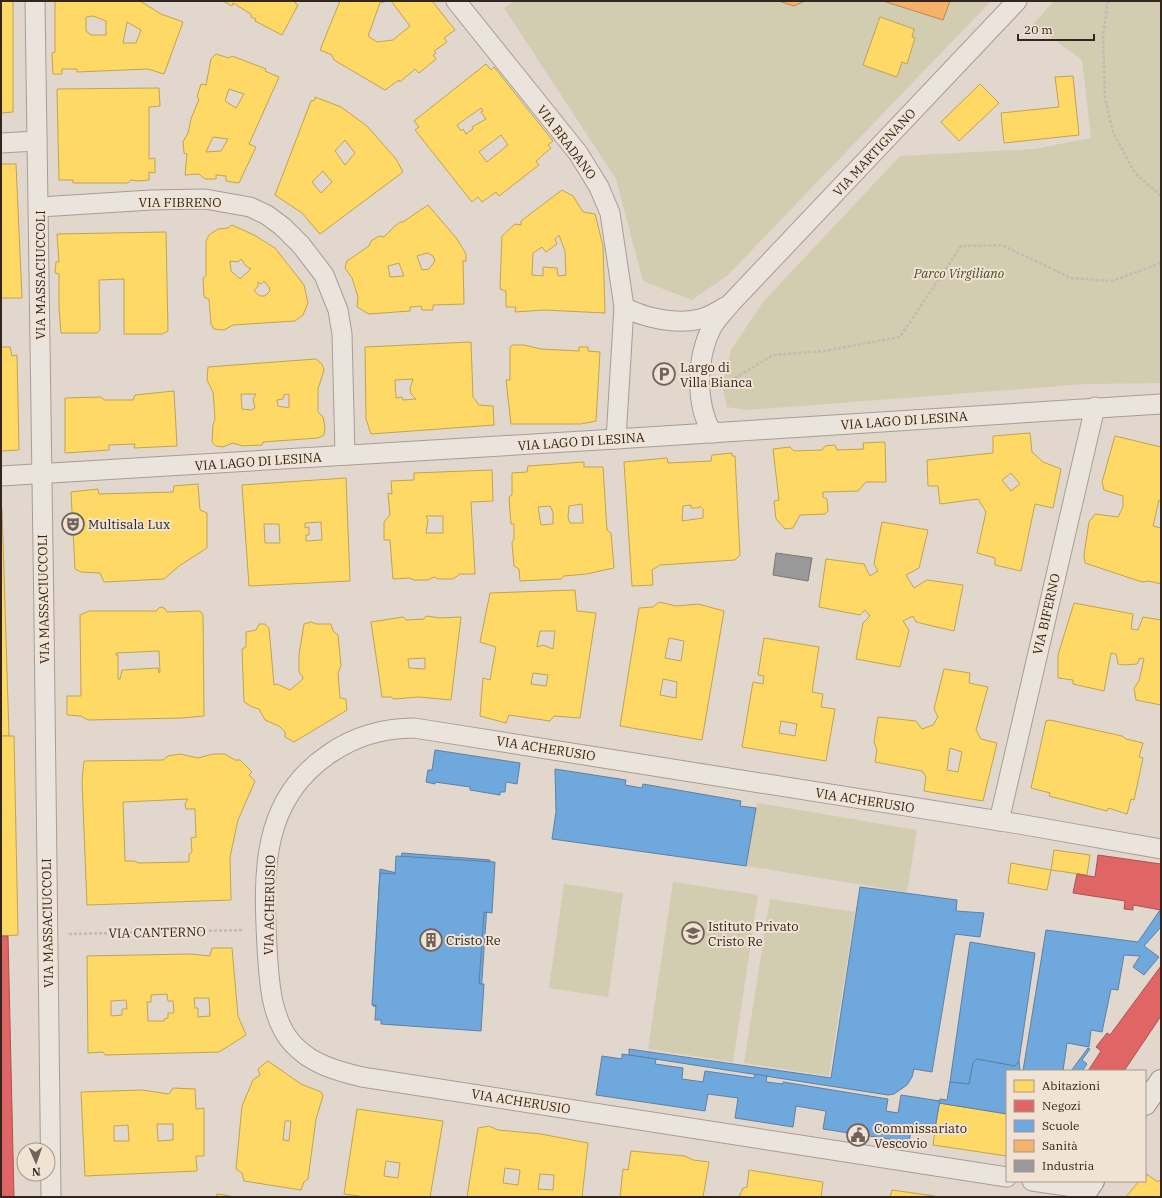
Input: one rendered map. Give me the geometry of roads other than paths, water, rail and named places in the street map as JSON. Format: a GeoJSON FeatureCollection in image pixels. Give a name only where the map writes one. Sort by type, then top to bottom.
{"type":"FeatureCollection","features":[{"type":"Feature","properties":{"kind":"street","name":"VIA MASSACIUCCOLI"},"geometry":{"type":"LineString","coordinates":[[35,1],[37,141],[40,207],[41,472],[51,1197]]}},
{"type":"Feature","properties":{"kind":"street","name":"VIA BRADANO"},"geometry":{"type":"LineString","coordinates":[[456,1],[578,153],[592,174],[606,202],[611,219],[624,307]]}},
{"type":"Feature","properties":{"kind":"street","name":"VIA MARTIGNANO"},"geometry":{"type":"LineString","coordinates":[[731,303],[1017,1]]}},
{"type":"Feature","properties":{"kind":"street"},"geometry":{"type":"LineString","coordinates":[[1,143],[37,141]]}},
{"type":"Feature","properties":{"kind":"street","name":"VIA FIBRENO"},"geometry":{"type":"LineString","coordinates":[[40,207],[151,200],[206,199],[250,207],[267,215],[282,227],[305,250],[324,275],[338,310],[342,334],[345,455]]}},
{"type":"Feature","properties":{"kind":"street"},"geometry":{"type":"LineString","coordinates":[[616,439],[624,307],[647,317],[689,321],[707,317],[731,303]]}},
{"type":"Feature","properties":{"kind":"street"},"geometry":{"type":"LineString","coordinates":[[712,433],[703,410],[700,387],[702,362],[708,338],[713,326],[731,303]]}},
{"type":"Feature","properties":{"kind":"street","name":"VIA LAGO DI LESINA"},"geometry":{"type":"LineString","coordinates":[[1,476],[41,472],[132,469],[1161,404]]}},
{"type":"Feature","properties":{"kind":"street","name":"VIA BIFERNO"},"geometry":{"type":"LineString","coordinates":[[999,821],[1095,407]]}},
{"type":"Feature","properties":{"kind":"street","name":"VIA ACHERUSIO"},"geometry":{"type":"LineString","coordinates":[[1006,1177],[370,1078],[334,1070],[306,1056],[292,1043],[282,1028],[276,1014],[271,986],[266,929],[266,884],[270,845],[275,820],[286,798],[300,778],[324,757],[356,738],[382,730],[414,728],[999,821],[1161,849]]}},
{"type":"Feature","properties":{"kind":"street"},"geometry":{"type":"LineString","coordinates":[[1146,1103],[1161,1081]]}},
{"type":"Feature","properties":{"kind":"street"},"geometry":{"type":"LineString","coordinates":[[1039,1182],[1087,1189]]}},
{"type":"Feature","properties":{"kind":"place","name":"Largo di Villa Bianca"},"geometry":{"type":"Point","coordinates":[664,374]}},
{"type":"Feature","properties":{"kind":"place","name":"Multisala Lux"},"geometry":{"type":"Point","coordinates":[73,524]}},
{"type":"Feature","properties":{"kind":"place","name":"Istituto Privato Cristo Re"},"geometry":{"type":"Point","coordinates":[693,933]}},
{"type":"Feature","properties":{"kind":"place","name":"Cristo Re"},"geometry":{"type":"Point","coordinates":[431,940]}},
{"type":"Feature","properties":{"kind":"place","name":"Commissariato Vescovio"},"geometry":{"type":"Point","coordinates":[858,1135]}},
{"type":"Feature","properties":{"kind":"park label","name":"Parco Virgiliano"},"geometry":{"type":"Point","coordinates":[959,273]}}]}
